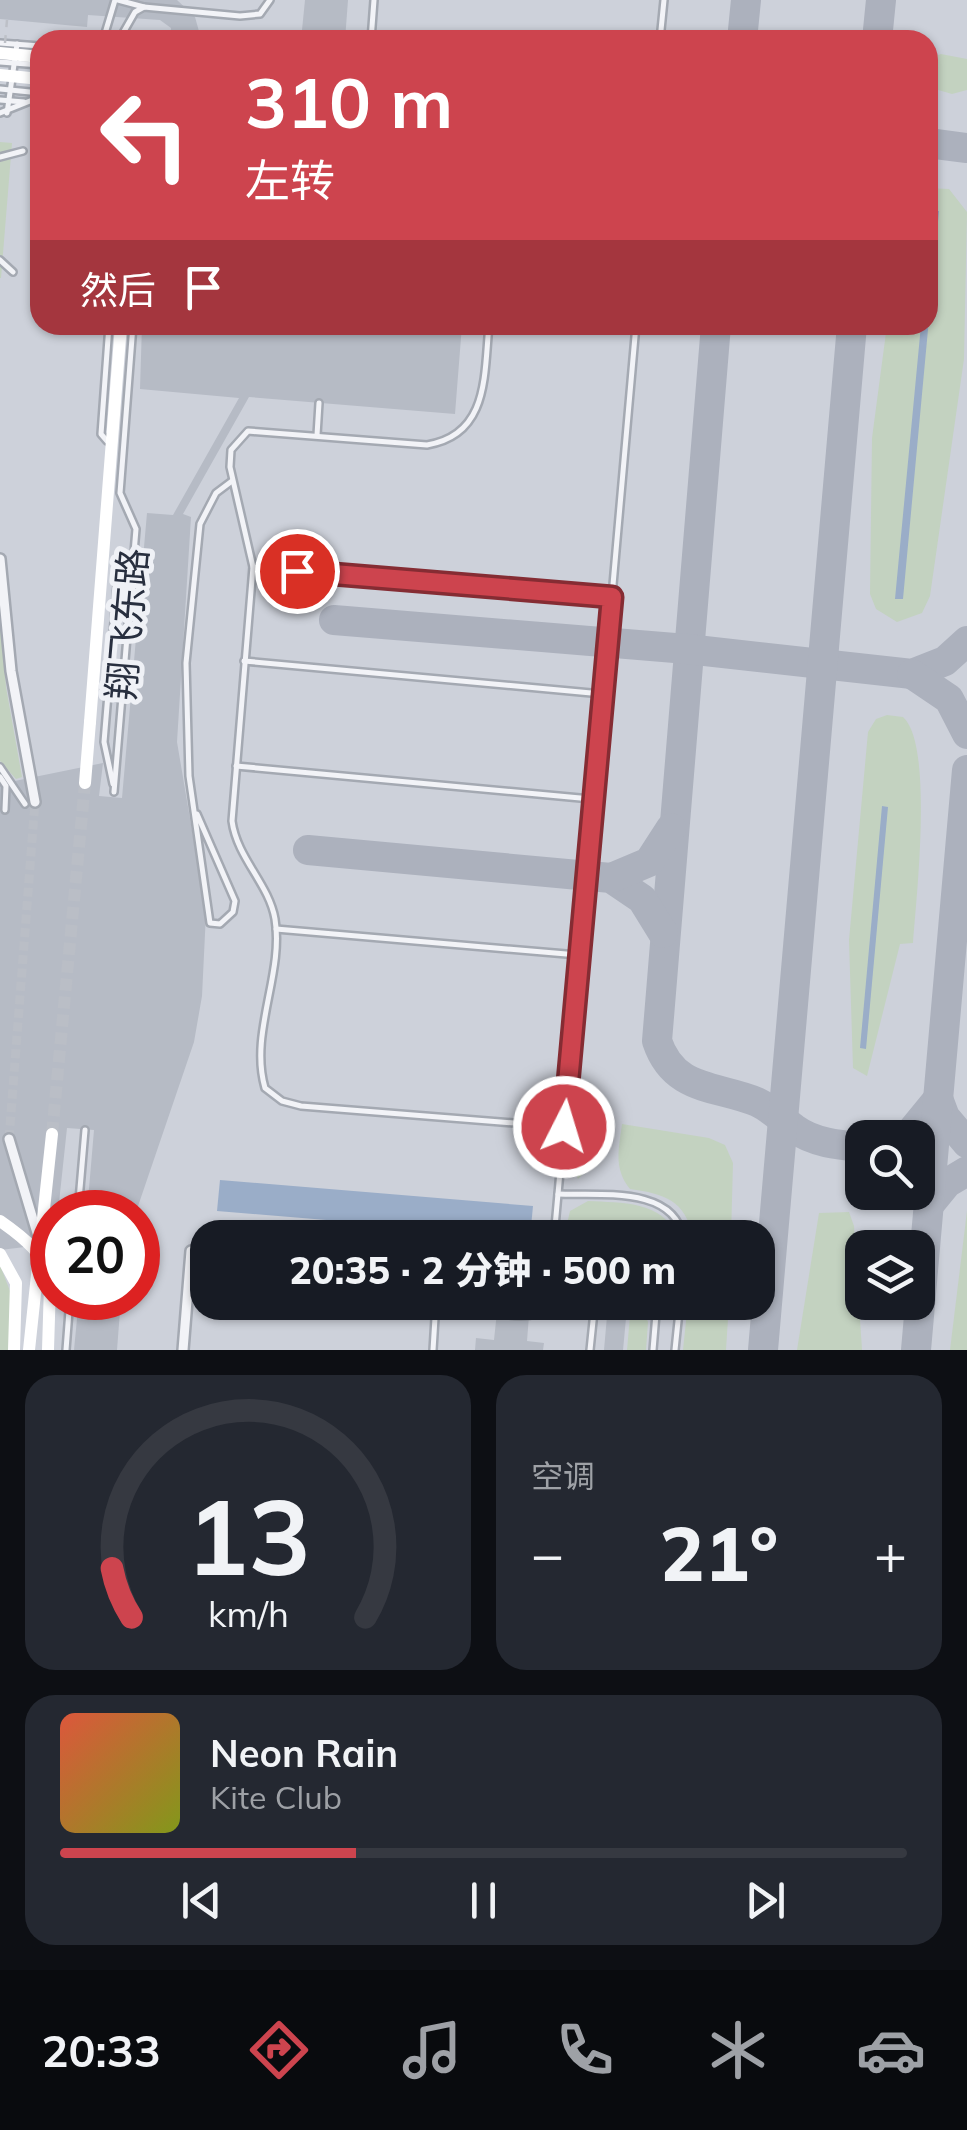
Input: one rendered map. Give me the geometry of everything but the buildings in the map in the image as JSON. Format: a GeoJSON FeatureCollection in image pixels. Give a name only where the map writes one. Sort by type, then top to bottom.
{"type":"FeatureCollection","features":[{"type":"Feature","properties":{"kind":"main road"},"geometry":{"type":"LineString","coordinates":[[0,53],[30,56]]}},
{"type":"Feature","properties":{"kind":"main road"},"geometry":{"type":"LineString","coordinates":[[0,76],[30,78]]}},
{"type":"Feature","properties":{"kind":"main road"},"geometry":{"type":"LineString","coordinates":[[85,784],[120,335]]}},
{"type":"Feature","properties":{"kind":"main road"},"geometry":{"type":"LineString","coordinates":[[45,1190],[52,1140],[52,1190]]}},
{"type":"Feature","properties":{"kind":"main road"},"geometry":{"type":"LineString","coordinates":[[0,1221],[30,1245]]}},
{"type":"Feature","properties":{"kind":"main road"},"geometry":{"type":"LineString","coordinates":[[0,1254],[16,1284],[14,1350]]}},
{"type":"Feature","properties":{"kind":"main road"},"geometry":{"type":"LineString","coordinates":[[30,1350],[32,1320]]}},
{"type":"Feature","properties":{"kind":"main road"},"geometry":{"type":"LineString","coordinates":[[48,1350],[49,1320]]}},
{"type":"Feature","properties":{"kind":"main road"},"geometry":{"type":"LineString","coordinates":[[56,1320],[56,1350]]}},
{"type":"Feature","properties":{"kind":"street"},"geometry":{"type":"LineString","coordinates":[[0,558],[30,803]]}},
{"type":"Feature","properties":{"kind":"street"},"geometry":{"type":"LineString","coordinates":[[9,1138],[30,1202]]}},
{"type":"Feature","properties":{"kind":"street"},"geometry":{"type":"LineString","coordinates":[[183,1350],[190,1263]]}},
{"type":"Feature","properties":{"kind":"lane"},"geometry":{"type":"LineString","coordinates":[[106,30],[116,0],[240,16],[260,14],[270,0]]}},
{"type":"Feature","properties":{"kind":"lane"},"geometry":{"type":"LineString","coordinates":[[372,30],[374,0]]}},
{"type":"Feature","properties":{"kind":"lane"},"geometry":{"type":"LineString","coordinates":[[661,30],[664,0]]}},
{"type":"Feature","properties":{"kind":"lane"},"geometry":{"type":"LineString","coordinates":[[125,30],[135,12],[144,6]]}},
{"type":"Feature","properties":{"kind":"lane"},"geometry":{"type":"LineString","coordinates":[[0,43],[30,45]]}},
{"type":"Feature","properties":{"kind":"lane"},"geometry":{"type":"LineString","coordinates":[[4,113],[12,90],[16,44]]}},
{"type":"Feature","properties":{"kind":"lane"},"geometry":{"type":"LineString","coordinates":[[0,62],[30,64]]}},
{"type":"Feature","properties":{"kind":"lane"},"geometry":{"type":"LineString","coordinates":[[0,89],[30,93]]}},
{"type":"Feature","properties":{"kind":"lane"},"geometry":{"type":"LineString","coordinates":[[0,100],[27,102]]}},
{"type":"Feature","properties":{"kind":"lane"},"geometry":{"type":"LineString","coordinates":[[4,113],[30,100]]}},
{"type":"Feature","properties":{"kind":"lane"},"geometry":{"type":"LineString","coordinates":[[0,158],[23,150]]}},
{"type":"Feature","properties":{"kind":"lane"},"geometry":{"type":"LineString","coordinates":[[0,260],[12,272]]}},
{"type":"Feature","properties":{"kind":"lane"},"geometry":{"type":"LineString","coordinates":[[108,335],[100,434],[122,458]]}},
{"type":"Feature","properties":{"kind":"lane"},"geometry":{"type":"LineString","coordinates":[[122,458],[132,335]]}},
{"type":"Feature","properties":{"kind":"lane"},"geometry":{"type":"LineString","coordinates":[[487,335],[482,401],[475,417],[454,437],[427,445],[248,431],[231,450],[232,481],[253,567],[236,766],[234,838],[274,914],[276,929],[261,1061],[265,1088],[272,1096],[301,1106],[564,1127]]}},
{"type":"Feature","properties":{"kind":"lane"},"geometry":{"type":"LineString","coordinates":[[556,1220],[635,335]]}},
{"type":"Feature","properties":{"kind":"lane"},"geometry":{"type":"LineString","coordinates":[[316,436],[320,403]]}},
{"type":"Feature","properties":{"kind":"lane","name":"翔飞东路"},"geometry":{"type":"LineString","coordinates":[[119,562],[104,742],[114,790],[136,529],[120,493],[122,458]]}},
{"type":"Feature","properties":{"kind":"lane"},"geometry":{"type":"LineString","coordinates":[[197,814],[234,901],[233,912],[220,924],[210,923],[185,730],[196,545],[208,505],[232,481]]}},
{"type":"Feature","properties":{"kind":"lane"},"geometry":{"type":"LineString","coordinates":[[253,567],[612,597]]}},
{"type":"Feature","properties":{"kind":"lane"},"geometry":{"type":"LineString","coordinates":[[244,662],[602,694]]}},
{"type":"Feature","properties":{"kind":"lane"},"geometry":{"type":"LineString","coordinates":[[236,766],[591,799]]}},
{"type":"Feature","properties":{"kind":"lane"},"geometry":{"type":"LineString","coordinates":[[0,768],[30,803]]}},
{"type":"Feature","properties":{"kind":"lane"},"geometry":{"type":"LineString","coordinates":[[0,777],[6,786],[5,810]]}},
{"type":"Feature","properties":{"kind":"lane"},"geometry":{"type":"LineString","coordinates":[[276,929],[578,955]]}},
{"type":"Feature","properties":{"kind":"lane"},"geometry":{"type":"LineString","coordinates":[[80,1190],[85,1130]]}},
{"type":"Feature","properties":{"kind":"lane"},"geometry":{"type":"LineString","coordinates":[[558,1194],[658,1203],[677,1220]]}},
{"type":"Feature","properties":{"kind":"lane"},"geometry":{"type":"LineString","coordinates":[[66,1350],[68,1320]]}},
{"type":"Feature","properties":{"kind":"lane"},"geometry":{"type":"LineString","coordinates":[[433,1350],[435,1320]]}},
{"type":"Feature","properties":{"kind":"lane"},"geometry":{"type":"LineString","coordinates":[[590,1350],[593,1320]]}},
{"type":"Feature","properties":{"kind":"lane"},"geometry":{"type":"LineString","coordinates":[[652,1350],[655,1320]]}},
{"type":"Feature","properties":{"kind":"lane"},"geometry":{"type":"LineString","coordinates":[[676,1350],[678,1320]]}},
{"type":"Feature","properties":{"kind":"shaded area"},"geometry":{"type":"Polygon","coordinates":[[[0,0],[967,0],[967,1350],[0,1350],[0,0]]]}},
{"type":"Feature","properties":{"kind":"green space"},"geometry":{"type":"Polygon","coordinates":[[[938,55],[967,59],[967,90],[952,94],[938,90],[938,55]]]}},
{"type":"Feature","properties":{"kind":"green space"},"geometry":{"type":"Polygon","coordinates":[[[0,142],[12,143],[1,278],[0,278],[0,142]]]}},
{"type":"Feature","properties":{"kind":"green space"},"geometry":{"type":"Polygon","coordinates":[[[938,188],[949,189],[967,212],[964,359],[930,596],[922,613],[897,622],[876,609],[870,594],[872,438],[886,335],[938,335],[938,188]]]}},
{"type":"Feature","properties":{"kind":"green space"},"geometry":{"type":"Polygon","coordinates":[[[0,598],[6,687],[22,777],[16,779],[0,761],[0,598]]]}},
{"type":"Feature","properties":{"kind":"green space"},"geometry":{"type":"Polygon","coordinates":[[[887,715],[903,717],[912,733],[918,758],[921,824],[913,943],[900,944],[867,1076],[853,1068],[849,940],[868,732],[876,719],[887,715]]]}},
{"type":"Feature","properties":{"kind":"green space"},"geometry":{"type":"Polygon","coordinates":[[[575,1115],[604,1117],[600,1156],[578,1179],[571,1161],[575,1115]]]}},
{"type":"Feature","properties":{"kind":"green space"},"geometry":{"type":"Polygon","coordinates":[[[622,1124],[709,1138],[725,1145],[733,1163],[731,1220],[687,1220],[672,1201],[630,1189],[619,1166],[622,1124]]]}},
{"type":"Feature","properties":{"kind":"green space"},"geometry":{"type":"Polygon","coordinates":[[[588,1201],[627,1204],[651,1210],[666,1220],[568,1220],[570,1211],[588,1201]]]}},
{"type":"Feature","properties":{"kind":"green space"},"geometry":{"type":"Polygon","coordinates":[[[967,1211],[967,1350],[950,1350],[967,1211]]]}},
{"type":"Feature","properties":{"kind":"green space"},"geometry":{"type":"Polygon","coordinates":[[[849,1212],[854,1226],[854,1230],[845,1230],[845,1320],[860,1320],[862,1350],[797,1350],[819,1213],[849,1212]]]}},
{"type":"Feature","properties":{"kind":"green space"},"geometry":{"type":"Polygon","coordinates":[[[0,1265],[18,1312],[14,1350],[0,1350],[0,1265]]]}},
{"type":"Feature","properties":{"kind":"green space"},"geometry":{"type":"Polygon","coordinates":[[[630,1320],[647,1320],[646,1350],[627,1350],[630,1320]]]}},
{"type":"Feature","properties":{"kind":"green space"},"geometry":{"type":"Polygon","coordinates":[[[686,1320],[728,1320],[726,1350],[683,1350],[686,1320]]]}},
{"type":"Feature","properties":{"kind":"water"},"geometry":{"type":"Polygon","coordinates":[[[920,335],[927,335],[903,599],[895,599],[920,335]]]}},
{"type":"Feature","properties":{"kind":"water"},"geometry":{"type":"Polygon","coordinates":[[[882,806],[888,807],[866,1049],[860,1048],[882,806]]]}},
{"type":"Feature","properties":{"kind":"water"},"geometry":{"type":"Polygon","coordinates":[[[220,1180],[533,1206],[532,1220],[325,1220],[217,1211],[220,1180]]]}},
{"type":"Feature","properties":{"kind":"taxiway"},"geometry":{"type":"LineString","coordinates":[[743,30],[746,0]]}},
{"type":"Feature","properties":{"kind":"taxiway"},"geometry":{"type":"LineString","coordinates":[[878,30],[881,0]]}},
{"type":"Feature","properties":{"kind":"taxiway"},"geometry":{"type":"LineString","coordinates":[[938,144],[967,148]]}},
{"type":"Feature","properties":{"kind":"taxiway"},"geometry":{"type":"LineString","coordinates":[[715,335],[657,1041],[664,1058],[685,1078],[757,1102],[810,1137],[845,1145]]}},
{"type":"Feature","properties":{"kind":"taxiway"},"geometry":{"type":"LineString","coordinates":[[763,1350],[851,335]]}},
{"type":"Feature","properties":{"kind":"taxiway"},"geometry":{"type":"LineString","coordinates":[[334,620],[687,649],[912,674],[945,661],[967,641]]}},
{"type":"Feature","properties":{"kind":"taxiway"},"geometry":{"type":"LineString","coordinates":[[912,674],[949,699],[967,734]]}},
{"type":"Feature","properties":{"kind":"taxiway"},"geometry":{"type":"LineString","coordinates":[[916,1350],[967,770]]}},
{"type":"Feature","properties":{"kind":"taxiway"},"geometry":{"type":"LineString","coordinates":[[611,878],[649,862],[671,828]]}},
{"type":"Feature","properties":{"kind":"taxiway"},"geometry":{"type":"LineString","coordinates":[[308,850],[611,878],[642,899],[663,933]]}},
{"type":"Feature","properties":{"kind":"taxiway"},"geometry":{"type":"LineString","coordinates":[[921,1120],[938,1099]]}},
{"type":"Feature","properties":{"kind":"taxiway"},"geometry":{"type":"LineString","coordinates":[[939,1101],[945,1117],[967,1143]]}},
{"type":"Feature","properties":{"kind":"taxiway"},"geometry":{"type":"LineString","coordinates":[[935,1198],[947,1183],[967,1171]]}},
{"type":"Feature","properties":{"kind":"tunnel"},"geometry":{"type":"LineString","coordinates":[[52,1134],[85,783]]}},
{"type":"Feature","properties":{"kind":"tunnel"},"geometry":{"type":"LineString","coordinates":[[9,1139],[35,802]]}},
{"type":"Feature","properties":{"kind":"route"},"geometry":{"type":"LineString","coordinates":[[297,571],[612,597],[564,1127]]}}]}
